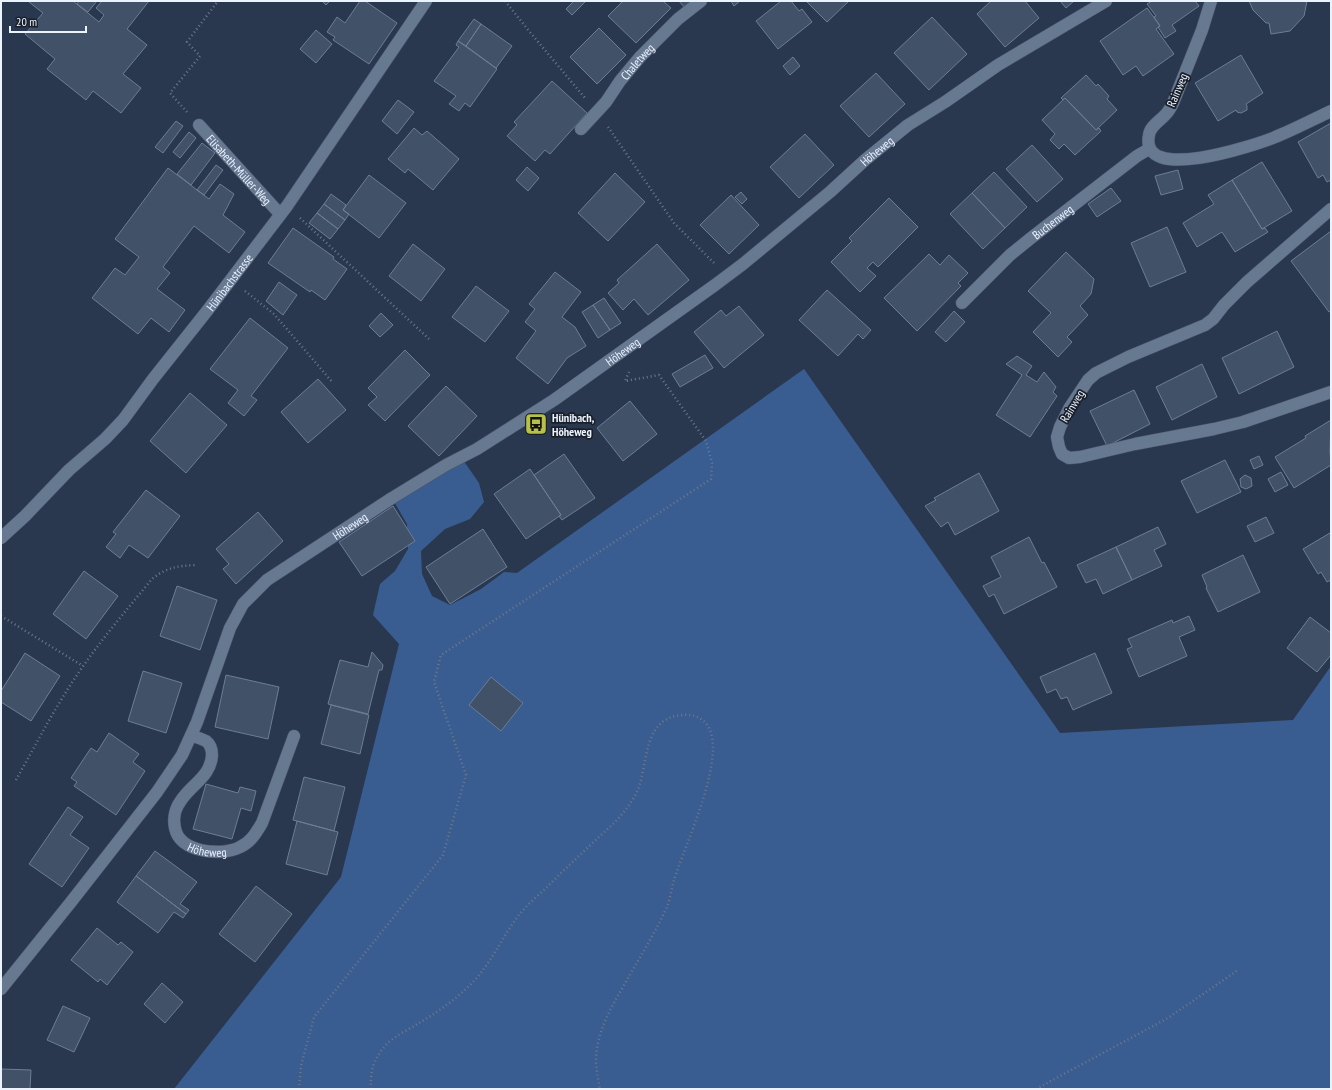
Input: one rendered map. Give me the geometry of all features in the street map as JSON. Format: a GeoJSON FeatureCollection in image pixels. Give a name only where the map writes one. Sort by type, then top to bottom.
{"type":"FeatureCollection","features":[{"type":"Feature","properties":{"kind":"street","name":"Hünibachstrasse"},"geometry":{"type":"LineString","coordinates":[[4,533],[25,516],[69,470],[120,424],[284,210],[426,1]]}},
{"type":"Feature","properties":{"kind":"street","name":"Chaletweg"},"geometry":{"type":"LineString","coordinates":[[581,129],[606,102],[620,81],[640,57],[678,19],[701,1]]}},
{"type":"Feature","properties":{"kind":"street","name":"Höheweg"},"geometry":{"type":"LineString","coordinates":[[1,989],[157,792],[182,755],[198,722],[230,628],[243,604],[267,580],[446,464],[477,449],[554,400],[727,276],[830,192],[865,160],[908,125],[945,102],[998,65],[1106,1]]}},
{"type":"Feature","properties":{"kind":"street","name":"Rainweg"},"geometry":{"type":"LineString","coordinates":[[1149,149],[1149,132],[1167,113],[1172,104],[1202,30],[1210,1]]}},
{"type":"Feature","properties":{"kind":"street"},"geometry":{"type":"LineString","coordinates":[[1149,149],[1153,154],[1162,158],[1176,160],[1198,158],[1230,151],[1271,139],[1331,111]]}},
{"type":"Feature","properties":{"kind":"street","name":"Elisabeth-Müller-Weg"},"geometry":{"type":"LineString","coordinates":[[199,125],[284,210]]}},
{"type":"Feature","properties":{"kind":"street","name":"Buchenweg"},"geometry":{"type":"LineString","coordinates":[[962,303],[1010,256],[1031,238],[1137,156],[1149,149]]}},
{"type":"Feature","properties":{"kind":"street","name":"Rainweg"},"geometry":{"type":"LineString","coordinates":[[1331,209],[1247,282],[1224,305],[1213,319],[1205,325],[1128,357],[1096,373],[1088,380],[1070,407],[1057,438],[1062,454],[1068,458],[1080,457],[1243,422],[1331,392]]}},
{"type":"Feature","properties":{"kind":"street","name":"Höheweg"},"geometry":{"type":"LineString","coordinates":[[192,736],[206,741],[210,745],[212,760],[201,780],[189,790],[180,802],[175,812],[175,829],[177,836],[182,843],[192,848],[207,851],[233,850],[248,842],[255,835],[262,823],[294,736]]}},
{"type":"Feature","properties":{"kind":"path"},"geometry":{"type":"LineString","coordinates":[[199,125],[170,93],[200,56],[187,42],[218,1]]}},
{"type":"Feature","properties":{"kind":"path"},"geometry":{"type":"LineString","coordinates":[[505,1],[597,111],[674,223],[727,276]]}},
{"type":"Feature","properties":{"kind":"path"},"geometry":{"type":"LineString","coordinates":[[284,210],[342,256],[429,339]]}},
{"type":"Feature","properties":{"kind":"path"},"geometry":{"type":"LineString","coordinates":[[231,280],[274,314],[334,383]]}},
{"type":"Feature","properties":{"kind":"path"},"geometry":{"type":"LineString","coordinates":[[299,1089],[301,1066],[314,1017],[443,855],[466,775],[434,682],[441,655],[710,479],[712,463],[706,441],[659,375],[625,381],[639,354],[634,342]]}},
{"type":"Feature","properties":{"kind":"path"},"geometry":{"type":"LineString","coordinates":[[16,780],[64,695],[83,666],[106,635],[152,579],[176,566],[196,565]]}},
{"type":"Feature","properties":{"kind":"path"},"geometry":{"type":"LineString","coordinates":[[1,616],[83,666]]}},
{"type":"Feature","properties":{"kind":"path"},"geometry":{"type":"LineString","coordinates":[[371,1089],[370,1076],[376,1059],[386,1045],[397,1036],[447,1004],[470,984],[485,968],[519,914],[628,808],[638,788],[649,743],[654,730],[664,721],[674,716],[694,716],[702,719],[708,726],[712,736],[714,748],[703,799],[673,882],[667,908],[607,1014],[597,1044],[596,1059],[600,1089]]}},
{"type":"Feature","properties":{"kind":"path"},"geometry":{"type":"LineString","coordinates":[[1036,1089],[1168,1018],[1238,970]]}},
{"type":"Feature","properties":{"kind":"shaded area"},"geometry":{"type":"Polygon","coordinates":[[[804,369],[1060,733],[1293,720],[1331,666],[1331,1089],[174,1089],[341,877],[399,644],[373,615],[380,584],[395,571],[408,549],[407,524],[392,498],[461,457],[479,483],[484,502],[470,519],[445,529],[421,551],[422,574],[432,596],[450,605],[481,589],[504,572],[517,573],[804,369]]]}},
{"type":"Feature","properties":{"kind":"building"},"geometry":{"type":"Polygon","coordinates":[[[73,1],[99,22],[104,15],[96,8],[102,1],[149,1],[127,29],[147,45],[123,74],[141,88],[121,113],[93,91],[86,100],[47,69],[55,59],[25,34],[43,13],[29,2],[73,1]]]}},
{"type":"Feature","properties":{"kind":"building"},"geometry":{"type":"Polygon","coordinates":[[[79,1],[97,1],[88,12],[77,4],[79,1]]]}},
{"type":"Feature","properties":{"kind":"building"},"geometry":{"type":"Polygon","coordinates":[[[322,1],[330,1],[326,5],[322,1]]]}},
{"type":"Feature","properties":{"kind":"building"},"geometry":{"type":"Polygon","coordinates":[[[360,1],[365,1],[397,23],[369,64],[333,40],[335,37],[327,32],[337,17],[345,23],[360,1]]]}},
{"type":"Feature","properties":{"kind":"building"},"geometry":{"type":"Polygon","coordinates":[[[574,1],[586,1],[572,15],[566,9],[574,1]]]}},
{"type":"Feature","properties":{"kind":"building"},"geometry":{"type":"Polygon","coordinates":[[[623,1],[663,1],[671,8],[636,43],[608,16],[623,1]]]}},
{"type":"Feature","properties":{"kind":"building"},"geometry":{"type":"Polygon","coordinates":[[[679,1],[692,1],[684,7],[679,1]]]}},
{"type":"Feature","properties":{"kind":"building"},"geometry":{"type":"Polygon","coordinates":[[[731,1],[740,1],[734,6],[731,1]]]}},
{"type":"Feature","properties":{"kind":"building"},"geometry":{"type":"Polygon","coordinates":[[[781,1],[791,1],[799,11],[802,9],[812,22],[778,49],[756,21],[781,1]]]}},
{"type":"Feature","properties":{"kind":"building"},"geometry":{"type":"Polygon","coordinates":[[[806,1],[849,1],[827,22],[806,1]]]}},
{"type":"Feature","properties":{"kind":"building"},"geometry":{"type":"Polygon","coordinates":[[[991,1],[1025,1],[1039,18],[1005,47],[977,14],[991,1]]]}},
{"type":"Feature","properties":{"kind":"building"},"geometry":{"type":"Polygon","coordinates":[[[1060,1],[1074,1],[1066,8],[1060,1]]]}},
{"type":"Feature","properties":{"kind":"building"},"geometry":{"type":"Polygon","coordinates":[[[1152,1],[1195,1],[1199,6],[1172,25],[1176,31],[1165,38],[1158,27],[1160,26],[1154,17],[1156,16],[1147,4],[1152,1]]]}},
{"type":"Feature","properties":{"kind":"building"},"geometry":{"type":"Polygon","coordinates":[[[1249,1],[1307,1],[1304,16],[1290,31],[1271,34],[1269,23],[1266,23],[1253,10],[1249,1]]]}},
{"type":"Feature","properties":{"kind":"building"},"geometry":{"type":"Polygon","coordinates":[[[1147,8],[1160,26],[1156,29],[1174,54],[1143,76],[1136,66],[1123,75],[1100,41],[1147,8]]]}},
{"type":"Feature","properties":{"kind":"building"},"geometry":{"type":"Polygon","coordinates":[[[932,17],[967,54],[929,90],[894,53],[932,17]]]}},
{"type":"Feature","properties":{"kind":"building"},"geometry":{"type":"Polygon","coordinates":[[[474,19],[481,24],[466,46],[458,41],[474,19]]]}},
{"type":"Feature","properties":{"kind":"building"},"geometry":{"type":"Polygon","coordinates":[[[481,24],[512,46],[496,68],[466,46],[481,24]]]}},
{"type":"Feature","properties":{"kind":"building"},"geometry":{"type":"Polygon","coordinates":[[[599,28],[626,55],[597,84],[570,57],[599,28]]]}},
{"type":"Feature","properties":{"kind":"building"},"geometry":{"type":"Polygon","coordinates":[[[316,30],[332,44],[316,63],[300,49],[316,30]]]}},
{"type":"Feature","properties":{"kind":"building"},"geometry":{"type":"Polygon","coordinates":[[[458,41],[497,69],[470,107],[465,103],[459,111],[449,104],[456,96],[434,81],[459,47],[456,45],[458,41]]]}},
{"type":"Feature","properties":{"kind":"building"},"geometry":{"type":"Polygon","coordinates":[[[1241,55],[1263,93],[1246,104],[1247,110],[1241,113],[1237,112],[1236,110],[1218,121],[1195,83],[1241,55]]]}},
{"type":"Feature","properties":{"kind":"building"},"geometry":{"type":"Polygon","coordinates":[[[793,57],[800,66],[790,75],[783,66],[793,57]]]}},
{"type":"Feature","properties":{"kind":"building"},"geometry":{"type":"Polygon","coordinates":[[[876,73],[905,104],[869,137],[840,106],[876,73]]]}},
{"type":"Feature","properties":{"kind":"building"},"geometry":{"type":"Polygon","coordinates":[[[1086,75],[1096,86],[1098,84],[1109,96],[1107,99],[1117,110],[1096,130],[1065,98],[1063,100],[1061,98],[1086,75]]]}},
{"type":"Feature","properties":{"kind":"building"},"geometry":{"type":"Polygon","coordinates":[[[552,81],[587,113],[550,154],[545,150],[535,161],[507,136],[517,125],[514,122],[552,81]]]}},
{"type":"Feature","properties":{"kind":"building"},"geometry":{"type":"Polygon","coordinates":[[[1065,98],[1096,130],[1099,128],[1101,131],[1075,155],[1064,144],[1059,149],[1050,140],[1055,134],[1042,120],[1065,98]]]}},
{"type":"Feature","properties":{"kind":"building"},"geometry":{"type":"Polygon","coordinates":[[[398,100],[414,112],[397,134],[382,121],[398,100]]]}},
{"type":"Feature","properties":{"kind":"building"},"geometry":{"type":"Polygon","coordinates":[[[176,121],[183,126],[163,153],[155,147],[176,121]]]}},
{"type":"Feature","properties":{"kind":"building"},"geometry":{"type":"Polygon","coordinates":[[[1331,123],[1331,180],[1327,182],[1323,175],[1318,178],[1298,142],[1331,123]]]}},
{"type":"Feature","properties":{"kind":"building"},"geometry":{"type":"Polygon","coordinates":[[[414,128],[422,135],[427,131],[459,159],[433,190],[408,169],[405,173],[388,159],[414,128]]]}},
{"type":"Feature","properties":{"kind":"building"},"geometry":{"type":"Polygon","coordinates":[[[189,132],[196,138],[180,158],[173,152],[189,132]]]}},
{"type":"Feature","properties":{"kind":"building"},"geometry":{"type":"Polygon","coordinates":[[[805,134],[834,165],[799,198],[770,167],[805,134]]]}},
{"type":"Feature","properties":{"kind":"building"},"geometry":{"type":"Polygon","coordinates":[[[202,143],[215,153],[191,185],[177,174],[202,143]]]}},
{"type":"Feature","properties":{"kind":"building"},"geometry":{"type":"Polygon","coordinates":[[[1032,145],[1063,179],[1037,202],[1006,169],[1032,145]]]}},
{"type":"Feature","properties":{"kind":"building"},"geometry":{"type":"Polygon","coordinates":[[[1262,162],[1292,211],[1262,229],[1232,180],[1262,162]]]}},
{"type":"Feature","properties":{"kind":"building"},"geometry":{"type":"Polygon","coordinates":[[[216,165],[223,170],[204,195],[197,190],[216,165]]]}},
{"type":"Feature","properties":{"kind":"building"},"geometry":{"type":"Polygon","coordinates":[[[527,167],[539,178],[528,191],[516,180],[527,167]]]}},
{"type":"Feature","properties":{"kind":"building"},"geometry":{"type":"Polygon","coordinates":[[[168,168],[209,199],[220,184],[234,194],[223,215],[245,232],[229,253],[194,226],[163,267],[170,273],[157,289],[185,310],[169,332],[151,318],[138,334],[92,298],[115,268],[125,275],[139,257],[115,239],[168,168]]]}},
{"type":"Feature","properties":{"kind":"building"},"geometry":{"type":"Polygon","coordinates":[[[1178,170],[1183,189],[1161,195],[1155,176],[1178,170]]]}},
{"type":"Feature","properties":{"kind":"building"},"geometry":{"type":"Polygon","coordinates":[[[994,172],[1027,207],[1005,228],[972,193],[994,172]]]}},
{"type":"Feature","properties":{"kind":"building"},"geometry":{"type":"Polygon","coordinates":[[[615,173],[645,202],[608,241],[578,213],[615,173]]]}},
{"type":"Feature","properties":{"kind":"building"},"geometry":{"type":"Polygon","coordinates":[[[369,175],[406,203],[379,238],[343,210],[369,175]]]}},
{"type":"Feature","properties":{"kind":"building"},"geometry":{"type":"Polygon","coordinates":[[[1232,180],[1262,229],[1265,228],[1268,232],[1235,252],[1222,232],[1197,247],[1183,223],[1214,204],[1208,195],[1232,180]]]}},
{"type":"Feature","properties":{"kind":"building"},"geometry":{"type":"Polygon","coordinates":[[[1111,188],[1121,201],[1097,217],[1088,204],[1111,188]]]}},
{"type":"Feature","properties":{"kind":"building"},"geometry":{"type":"Polygon","coordinates":[[[741,192],[747,199],[742,204],[735,197],[741,192]]]}},
{"type":"Feature","properties":{"kind":"building"},"geometry":{"type":"Polygon","coordinates":[[[972,193],[1005,228],[983,249],[950,214],[972,193]]]}},
{"type":"Feature","properties":{"kind":"building"},"geometry":{"type":"Polygon","coordinates":[[[331,194],[346,205],[343,210],[349,214],[345,220],[324,204],[331,194]]]}},
{"type":"Feature","properties":{"kind":"building"},"geometry":{"type":"Polygon","coordinates":[[[731,195],[759,225],[729,254],[700,225],[731,195]]]}},
{"type":"Feature","properties":{"kind":"building"},"geometry":{"type":"Polygon","coordinates":[[[889,198],[918,227],[878,267],[873,262],[867,268],[876,276],[860,292],[831,262],[852,241],[849,238],[889,198]]]}},
{"type":"Feature","properties":{"kind":"building"},"geometry":{"type":"Polygon","coordinates":[[[324,204],[345,220],[338,229],[317,213],[324,204]]]}},
{"type":"Feature","properties":{"kind":"building"},"geometry":{"type":"Polygon","coordinates":[[[317,213],[338,229],[330,239],[309,223],[317,213]]]}},
{"type":"Feature","properties":{"kind":"building"},"geometry":{"type":"Polygon","coordinates":[[[1167,227],[1186,272],[1150,287],[1131,243],[1167,227]]]}},
{"type":"Feature","properties":{"kind":"building"},"geometry":{"type":"Polygon","coordinates":[[[293,228],[334,257],[333,259],[347,269],[325,300],[311,290],[310,292],[268,263],[293,228]]]}},
{"type":"Feature","properties":{"kind":"building"},"geometry":{"type":"Polygon","coordinates":[[[1331,231],[1331,311],[1329,312],[1291,261],[1331,231]]]}},
{"type":"Feature","properties":{"kind":"building"},"geometry":{"type":"Polygon","coordinates":[[[413,244],[445,269],[421,301],[389,276],[413,244]]]}},
{"type":"Feature","properties":{"kind":"building"},"geometry":{"type":"Polygon","coordinates":[[[657,244],[689,280],[648,315],[634,299],[623,310],[608,293],[619,283],[617,280],[657,244]]]}},
{"type":"Feature","properties":{"kind":"building"},"geometry":{"type":"Polygon","coordinates":[[[1066,252],[1094,279],[1091,294],[1080,306],[1088,315],[1067,337],[1072,342],[1058,357],[1033,332],[1051,313],[1028,291],[1066,252]]]}},
{"type":"Feature","properties":{"kind":"building"},"geometry":{"type":"Polygon","coordinates":[[[929,254],[940,265],[949,255],[968,273],[958,283],[961,286],[917,331],[884,298],[929,254]]]}},
{"type":"Feature","properties":{"kind":"building"},"geometry":{"type":"Polygon","coordinates":[[[555,272],[581,292],[562,317],[575,327],[586,346],[567,358],[548,384],[516,358],[536,331],[525,322],[535,309],[529,304],[555,272]]]}},
{"type":"Feature","properties":{"kind":"building"},"geometry":{"type":"Polygon","coordinates":[[[279,282],[297,295],[283,315],[266,301],[279,282]]]}},
{"type":"Feature","properties":{"kind":"building"},"geometry":{"type":"Polygon","coordinates":[[[476,286],[509,311],[485,342],[452,317],[476,286]]]}},
{"type":"Feature","properties":{"kind":"building"},"geometry":{"type":"Polygon","coordinates":[[[827,290],[871,330],[863,339],[858,334],[838,356],[799,320],[827,290]]]}},
{"type":"Feature","properties":{"kind":"building"},"geometry":{"type":"Polygon","coordinates":[[[604,298],[621,323],[610,330],[593,305],[604,298]]]}},
{"type":"Feature","properties":{"kind":"building"},"geometry":{"type":"Polygon","coordinates":[[[593,305],[610,330],[598,338],[582,312],[593,305]]]}},
{"type":"Feature","properties":{"kind":"building"},"geometry":{"type":"Polygon","coordinates":[[[739,306],[764,335],[724,368],[694,332],[721,310],[726,316],[739,306]]]}},
{"type":"Feature","properties":{"kind":"building"},"geometry":{"type":"Polygon","coordinates":[[[954,311],[965,322],[946,342],[935,332],[954,311]]]}},
{"type":"Feature","properties":{"kind":"building"},"geometry":{"type":"Polygon","coordinates":[[[381,313],[393,325],[380,337],[369,326],[381,313]]]}},
{"type":"Feature","properties":{"kind":"building"},"geometry":{"type":"Polygon","coordinates":[[[250,318],[288,348],[251,396],[257,400],[244,416],[228,403],[238,390],[210,369],[250,318]]]}},
{"type":"Feature","properties":{"kind":"building"},"geometry":{"type":"Polygon","coordinates":[[[1277,331],[1294,367],[1239,394],[1222,358],[1277,331]]]}},
{"type":"Feature","properties":{"kind":"building"},"geometry":{"type":"Polygon","coordinates":[[[405,350],[430,375],[385,421],[368,405],[377,397],[368,388],[405,350]]]}},
{"type":"Feature","properties":{"kind":"building"},"geometry":{"type":"Polygon","coordinates":[[[705,355],[713,368],[680,387],[672,374],[705,355]]]}},
{"type":"Feature","properties":{"kind":"building"},"geometry":{"type":"Polygon","coordinates":[[[1017,356],[1032,366],[1026,375],[1037,382],[1044,372],[1056,387],[1053,392],[1057,396],[1030,437],[996,415],[1022,375],[1006,364],[1017,356]]]}},
{"type":"Feature","properties":{"kind":"building"},"geometry":{"type":"Polygon","coordinates":[[[1202,364],[1217,397],[1172,420],[1156,387],[1202,364]]]}},
{"type":"Feature","properties":{"kind":"building"},"geometry":{"type":"Polygon","coordinates":[[[318,379],[346,410],[308,443],[281,412],[318,379]]]}},
{"type":"Feature","properties":{"kind":"building"},"geometry":{"type":"Polygon","coordinates":[[[446,386],[477,416],[439,456],[408,426],[446,386]]]}},
{"type":"Feature","properties":{"kind":"building"},"geometry":{"type":"Polygon","coordinates":[[[1134,390],[1150,424],[1107,446],[1090,411],[1134,390]]]}},
{"type":"Feature","properties":{"kind":"building"},"geometry":{"type":"Polygon","coordinates":[[[190,393],[227,425],[186,473],[150,441],[190,393]]]}},
{"type":"Feature","properties":{"kind":"building"},"geometry":{"type":"Polygon","coordinates":[[[630,401],[657,434],[623,461],[597,428],[630,401]]]}},
{"type":"Feature","properties":{"kind":"building"},"geometry":{"type":"Polygon","coordinates":[[[1331,420],[1331,465],[1294,488],[1275,457],[1306,438],[1305,436],[1331,420]]]}},
{"type":"Feature","properties":{"kind":"building"},"geometry":{"type":"Polygon","coordinates":[[[564,454],[595,498],[562,520],[559,516],[561,515],[534,475],[564,454]]]}},
{"type":"Feature","properties":{"kind":"building"},"geometry":{"type":"Polygon","coordinates":[[[1259,456],[1263,465],[1254,469],[1250,460],[1259,456]]]}},
{"type":"Feature","properties":{"kind":"building"},"geometry":{"type":"Polygon","coordinates":[[[1225,460],[1241,492],[1197,513],[1181,481],[1225,460]]]}},
{"type":"Feature","properties":{"kind":"building"},"geometry":{"type":"Polygon","coordinates":[[[530,469],[561,515],[526,539],[494,494],[530,469]]]}},
{"type":"Feature","properties":{"kind":"building"},"geometry":{"type":"Polygon","coordinates":[[[1281,472],[1288,485],[1275,492],[1268,479],[1281,472]]]}},
{"type":"Feature","properties":{"kind":"building"},"geometry":{"type":"Polygon","coordinates":[[[979,473],[999,511],[955,535],[948,522],[941,527],[925,506],[936,500],[934,498],[979,473]]]}},
{"type":"Feature","properties":{"kind":"building"},"geometry":{"type":"Polygon","coordinates":[[[1245,475],[1251,478],[1252,486],[1246,489],[1241,487],[1240,479],[1245,475]]]}},
{"type":"Feature","properties":{"kind":"building"},"geometry":{"type":"Polygon","coordinates":[[[146,490],[180,516],[148,558],[129,545],[120,558],[106,547],[116,534],[113,532],[146,490]]]}},
{"type":"Feature","properties":{"kind":"building"},"geometry":{"type":"Polygon","coordinates":[[[393,506],[415,541],[362,576],[339,542],[393,506]]]}},
{"type":"Feature","properties":{"kind":"building"},"geometry":{"type":"Polygon","coordinates":[[[258,512],[283,541],[236,584],[223,569],[229,564],[216,549],[258,512]]]}},
{"type":"Feature","properties":{"kind":"building"},"geometry":{"type":"Polygon","coordinates":[[[1266,517],[1274,533],[1255,542],[1247,526],[1266,517]]]}},
{"type":"Feature","properties":{"kind":"building"},"geometry":{"type":"Polygon","coordinates":[[[1158,527],[1166,544],[1154,550],[1162,566],[1132,580],[1116,547],[1158,527]]]}},
{"type":"Feature","properties":{"kind":"building"},"geometry":{"type":"Polygon","coordinates":[[[483,529],[507,567],[450,604],[426,567],[483,529]]]}},
{"type":"Feature","properties":{"kind":"building"},"geometry":{"type":"Polygon","coordinates":[[[1330,533],[1331,580],[1327,582],[1321,572],[1318,574],[1303,549],[1330,533]]]}},
{"type":"Feature","properties":{"kind":"building"},"geometry":{"type":"Polygon","coordinates":[[[1029,537],[1042,563],[1044,562],[1057,587],[1004,614],[994,594],[989,597],[983,586],[1001,577],[991,557],[1029,537]]]}},
{"type":"Feature","properties":{"kind":"building"},"geometry":{"type":"Polygon","coordinates":[[[1116,547],[1132,580],[1103,594],[1096,579],[1086,583],[1077,565],[1116,547]]]}},
{"type":"Feature","properties":{"kind":"building"},"geometry":{"type":"Polygon","coordinates":[[[1243,555],[1260,592],[1218,612],[1206,588],[1207,587],[1202,575],[1243,555]]]}},
{"type":"Feature","properties":{"kind":"building"},"geometry":{"type":"Polygon","coordinates":[[[84,571],[118,596],[86,639],[53,614],[84,571]]]}},
{"type":"Feature","properties":{"kind":"building"},"geometry":{"type":"Polygon","coordinates":[[[177,586],[217,600],[200,650],[160,636],[177,586]]]}},
{"type":"Feature","properties":{"kind":"building"},"geometry":{"type":"Polygon","coordinates":[[[1189,616],[1195,630],[1179,637],[1187,656],[1139,677],[1127,649],[1132,647],[1128,639],[1172,620],[1173,623],[1189,616]]]}},
{"type":"Feature","properties":{"kind":"building"},"geometry":{"type":"Polygon","coordinates":[[[1310,617],[1331,633],[1331,655],[1317,672],[1287,648],[1310,617]]]}},
{"type":"Feature","properties":{"kind":"building"},"geometry":{"type":"Polygon","coordinates":[[[372,652],[383,665],[382,670],[379,670],[368,714],[328,704],[340,660],[368,667],[372,652]]]}},
{"type":"Feature","properties":{"kind":"building"},"geometry":{"type":"Polygon","coordinates":[[[25,653],[60,676],[31,721],[1,702],[1,691],[25,653]]]}},
{"type":"Feature","properties":{"kind":"building"},"geometry":{"type":"Polygon","coordinates":[[[1095,653],[1112,693],[1073,710],[1067,697],[1061,699],[1056,689],[1047,693],[1040,677],[1095,653]]]}},
{"type":"Feature","properties":{"kind":"building"},"geometry":{"type":"Polygon","coordinates":[[[143,671],[182,683],[166,733],[128,721],[143,671]]]}},
{"type":"Feature","properties":{"kind":"building"},"geometry":{"type":"Polygon","coordinates":[[[226,675],[279,687],[268,739],[215,727],[226,675]]]}},
{"type":"Feature","properties":{"kind":"building"},"geometry":{"type":"Polygon","coordinates":[[[491,677],[523,703],[501,731],[469,705],[491,677]]]}},
{"type":"Feature","properties":{"kind":"building"},"geometry":{"type":"Polygon","coordinates":[[[331,705],[369,715],[360,754],[321,744],[331,705]]]}},
{"type":"Feature","properties":{"kind":"building"},"geometry":{"type":"Polygon","coordinates":[[[109,733],[139,754],[133,762],[145,771],[116,815],[74,786],[77,782],[71,778],[91,748],[97,752],[109,733]]]}},
{"type":"Feature","properties":{"kind":"building"},"geometry":{"type":"Polygon","coordinates":[[[304,777],[345,787],[334,831],[293,820],[304,777]]]}},
{"type":"Feature","properties":{"kind":"building"},"geometry":{"type":"Polygon","coordinates":[[[206,784],[238,793],[240,787],[256,791],[251,811],[241,808],[232,839],[193,829],[206,784]]]}},
{"type":"Feature","properties":{"kind":"building"},"geometry":{"type":"Polygon","coordinates":[[[68,807],[83,817],[70,835],[89,848],[62,887],[29,864],[68,807]]]}},
{"type":"Feature","properties":{"kind":"building"},"geometry":{"type":"Polygon","coordinates":[[[297,821],[338,832],[327,875],[286,864],[297,821]]]}},
{"type":"Feature","properties":{"kind":"building"},"geometry":{"type":"Polygon","coordinates":[[[155,851],[197,882],[180,904],[189,910],[186,914],[136,876],[155,851]]]}},
{"type":"Feature","properties":{"kind":"building"},"geometry":{"type":"Polygon","coordinates":[[[136,876],[186,914],[183,918],[174,912],[158,933],[117,902],[136,876]]]}},
{"type":"Feature","properties":{"kind":"building"},"geometry":{"type":"Polygon","coordinates":[[[256,886],[292,914],[255,962],[219,934],[256,886]]]}},
{"type":"Feature","properties":{"kind":"building"},"geometry":{"type":"Polygon","coordinates":[[[97,928],[118,945],[121,942],[133,952],[107,985],[100,979],[98,982],[71,960],[97,928]]]}},
{"type":"Feature","properties":{"kind":"building"},"geometry":{"type":"Polygon","coordinates":[[[162,983],[183,1002],[165,1023],[144,1004],[162,983]]]}},
{"type":"Feature","properties":{"kind":"building"},"geometry":{"type":"Polygon","coordinates":[[[63,1006],[90,1018],[74,1052],[47,1040],[63,1006]]]}},
{"type":"Feature","properties":{"kind":"building"},"geometry":{"type":"Polygon","coordinates":[[[1,1069],[31,1070],[30,1089],[1,1089],[1,1069]]]}},
{"type":"Feature","properties":{"kind":"place","name":"Hünibach, Höheweg"},"geometry":{"type":"Point","coordinates":[536,424]}}]}
